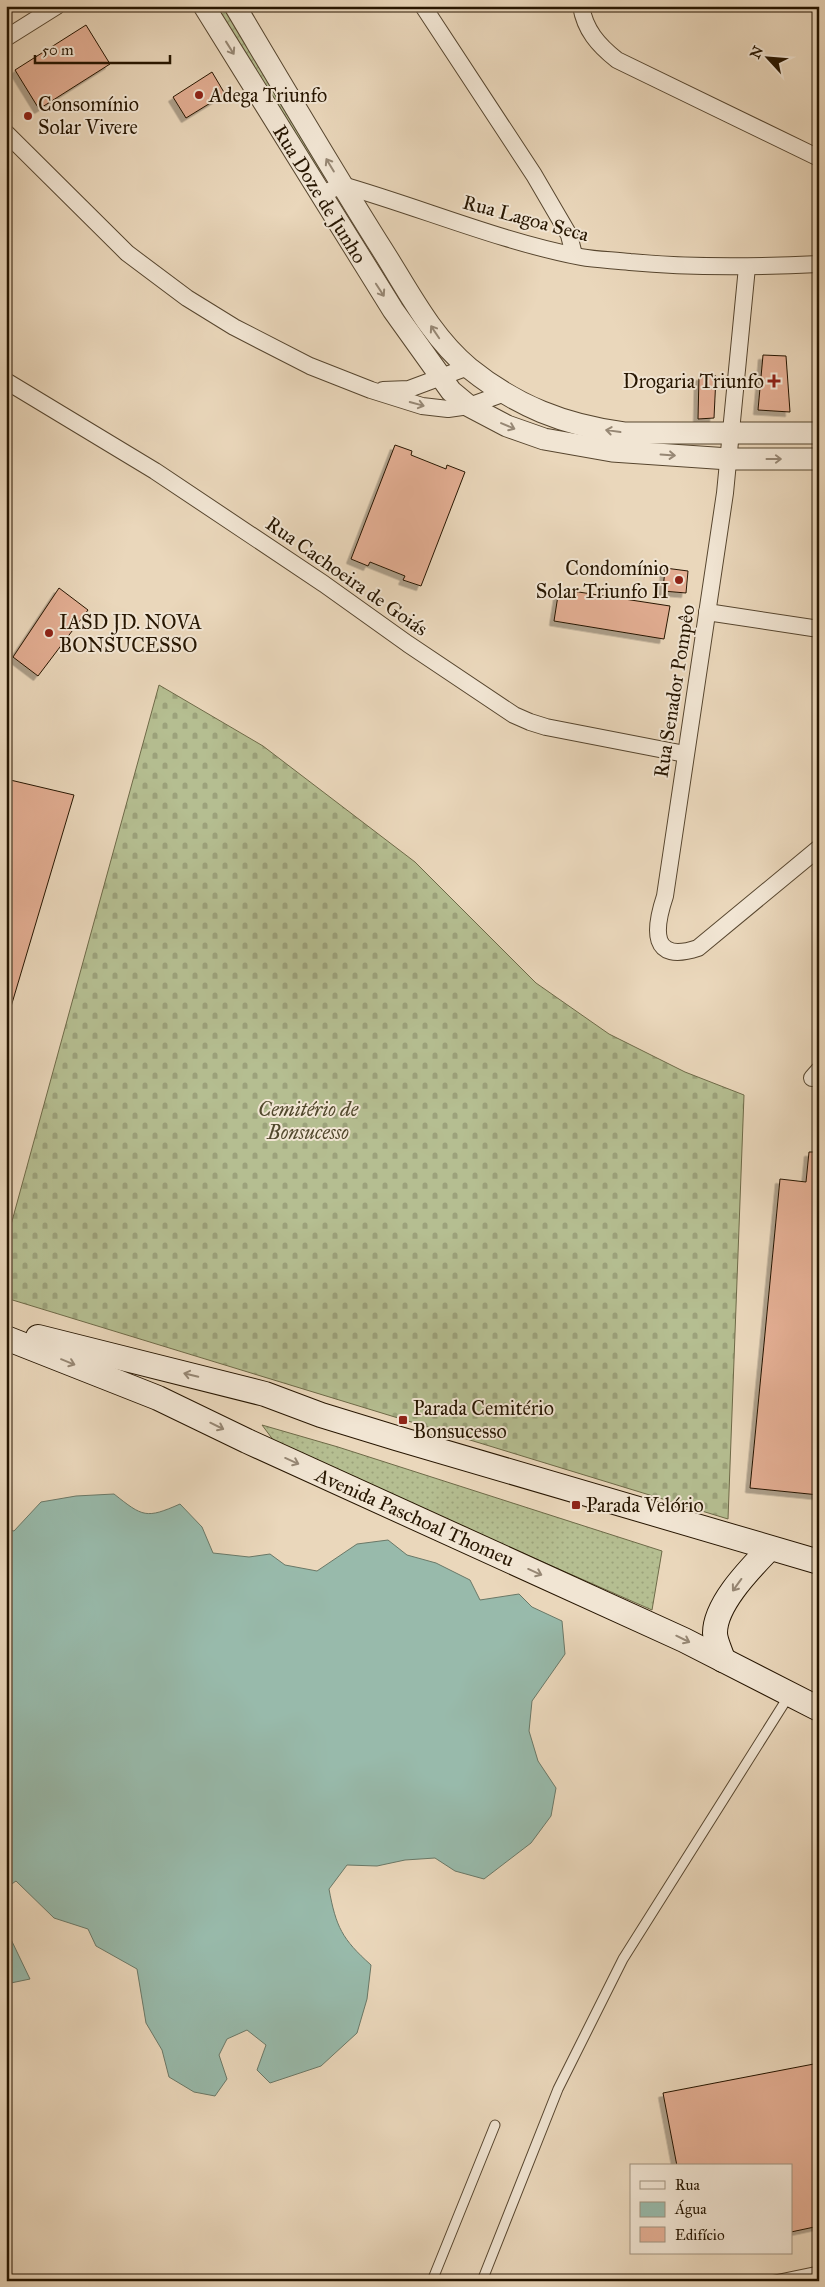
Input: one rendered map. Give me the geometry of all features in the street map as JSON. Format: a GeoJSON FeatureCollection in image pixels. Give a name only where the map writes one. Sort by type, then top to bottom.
{"type":"FeatureCollection","features":[{"type":"Feature","properties":{"kind":"main road"},"geometry":{"type":"LineString","coordinates":[[6,1329],[266,1394],[321,1415],[769,1549],[819,1562]]}},
{"type":"Feature","properties":{"kind":"main road","name":"Avenida Paschoal Thomeu"},"geometry":{"type":"LineString","coordinates":[[6,1338],[158,1398],[256,1445],[684,1640],[819,1709]]}},
{"type":"Feature","properties":{"kind":"main road"},"geometry":{"type":"LineString","coordinates":[[104,1376],[160,1385],[293,1415],[321,1415]]}},
{"type":"Feature","properties":{"kind":"main road"},"geometry":{"type":"LineString","coordinates":[[723,1660],[715,1633],[722,1606],[738,1582],[769,1549]]}},
{"type":"Feature","properties":{"kind":"street"},"geometry":{"type":"LineString","coordinates":[[6,38],[57,6]]}},
{"type":"Feature","properties":{"kind":"street","name":"Rua Doze de Junho"},"geometry":{"type":"LineString","coordinates":[[204,6],[393,310],[451,391],[469,406],[506,426],[544,439],[612,451],[729,459],[819,459]]}},
{"type":"Feature","properties":{"kind":"street","name":"Rua Doze de Junho"},"geometry":{"type":"LineString","coordinates":[[235,6],[342,185],[439,339],[468,367],[505,393],[545,414],[594,429],[624,433],[819,433]]}},
{"type":"Feature","properties":{"kind":"street"},"geometry":{"type":"LineString","coordinates":[[423,6],[534,175],[569,235],[574,256]]}},
{"type":"Feature","properties":{"kind":"street"},"geometry":{"type":"LineString","coordinates":[[582,6],[584,21],[592,35],[601,47],[617,60],[819,158]]}},
{"type":"Feature","properties":{"kind":"street"},"geometry":{"type":"LineString","coordinates":[[6,133],[127,253],[187,298],[234,327],[310,366],[371,390],[430,407],[448,410],[469,406],[505,393]]}},
{"type":"Feature","properties":{"kind":"street"},"geometry":{"type":"LineString","coordinates":[[320,195],[342,185]]}},
{"type":"Feature","properties":{"kind":"street","name":"Rua Lagoa Seca"},"geometry":{"type":"LineString","coordinates":[[342,185],[429,212],[492,235],[574,256],[661,265],[747,267],[819,264]]}},
{"type":"Feature","properties":{"kind":"street","name":"Rua Senador Pompêo"},"geometry":{"type":"LineString","coordinates":[[747,267],[729,459],[665,896],[656,924],[659,941],[665,948],[676,952],[685,952],[698,948],[819,848]]}},
{"type":"Feature","properties":{"kind":"street"},"geometry":{"type":"LineString","coordinates":[[371,390],[409,388],[468,367]]}},
{"type":"Feature","properties":{"kind":"street","name":"Rua Cachoeira de Goiás"},"geometry":{"type":"LineString","coordinates":[[6,380],[155,471],[324,584],[408,644],[514,715],[546,726],[685,754]]}},
{"type":"Feature","properties":{"kind":"street"},"geometry":{"type":"LineString","coordinates":[[707,612],[819,629]]}},
{"type":"Feature","properties":{"kind":"lane"},"geometry":{"type":"LineString","coordinates":[[482,2281],[558,2089],[623,1959],[790,1694]]}},
{"type":"Feature","properties":{"kind":"lane"},"geometry":{"type":"LineString","coordinates":[[432,2281],[495,2125]]}},
{"type":"Feature","properties":{"kind":"lane"},"geometry":{"type":"LineString","coordinates":[[771,2281],[819,2271]]}},
{"type":"Feature","properties":{"kind":"green space"},"geometry":{"type":"Polygon","coordinates":[[[216,6],[223,6],[326,176],[321,179],[216,6]]]}},
{"type":"Feature","properties":{"kind":"green space","name":"Cemitério de Bonsucesso"},"geometry":{"type":"Polygon","coordinates":[[[159,685],[263,746],[415,862],[536,983],[609,1034],[685,1072],[744,1095],[728,1519],[6,1298],[6,1243],[159,685]]]}},
{"type":"Feature","properties":{"kind":"green space"},"geometry":{"type":"Polygon","coordinates":[[[262,1425],[338,1447],[662,1551],[652,1610],[277,1445],[262,1425]]]}},
{"type":"Feature","properties":{"kind":"water"},"geometry":{"type":"Polygon","coordinates":[[[114,1494],[132,1507],[145,1513],[159,1512],[180,1504],[202,1527],[213,1553],[249,1557],[270,1554],[285,1565],[317,1571],[357,1544],[388,1540],[407,1555],[436,1563],[470,1580],[480,1600],[519,1594],[532,1607],[562,1621],[565,1654],[532,1701],[529,1731],[538,1761],[556,1788],[551,1816],[531,1843],[484,1879],[455,1871],[435,1858],[405,1860],[377,1866],[347,1865],[329,1889],[334,1913],[342,1931],[353,1948],[371,1965],[367,1999],[357,2033],[321,2066],[270,2083],[257,2070],[266,2045],[247,2030],[227,2039],[219,2055],[227,2079],[215,2096],[194,2092],[169,2077],[162,2050],[146,2023],[137,1969],[96,1946],[88,1929],[54,1918],[16,1881],[6,1888],[6,1529],[14,1531],[41,1502],[76,1496],[114,1494]]]}},
{"type":"Feature","properties":{"kind":"water"},"geometry":{"type":"Polygon","coordinates":[[[6,1929],[30,1979],[6,1984],[6,1929]]]}},
{"type":"Feature","properties":{"kind":"building"},"geometry":{"type":"Polygon","coordinates":[[[86,25],[110,64],[39,109],[15,70],[86,25]]]}},
{"type":"Feature","properties":{"kind":"building","name":"Adega Triunfo"},"geometry":{"type":"Polygon","coordinates":[[[212,72],[225,94],[186,118],[173,97],[212,72]]]}},
{"type":"Feature","properties":{"kind":"building","name":"Drogaria Triunfo"},"geometry":{"type":"Polygon","coordinates":[[[763,355],[786,356],[790,412],[758,410],[763,355]]]}},
{"type":"Feature","properties":{"kind":"building"},"geometry":{"type":"Polygon","coordinates":[[[699,376],[716,376],[714,418],[698,419],[699,376]]]}},
{"type":"Feature","properties":{"kind":"building"},"geometry":{"type":"Polygon","coordinates":[[[395,445],[412,451],[411,455],[446,469],[447,465],[465,472],[421,586],[403,580],[405,576],[370,562],[368,566],[351,559],[395,445]]]}},
{"type":"Feature","properties":{"kind":"building","name":"Condomínio Solar Triunfo II"},"geometry":{"type":"Polygon","coordinates":[[[665,568],[688,571],[686,593],[663,591],[665,568]]]}},
{"type":"Feature","properties":{"kind":"building","name":"IASD JD. NOVA BONSUCESSO"},"geometry":{"type":"Polygon","coordinates":[[[59,588],[88,610],[38,676],[13,657],[59,588]]]}},
{"type":"Feature","properties":{"kind":"building"},"geometry":{"type":"Polygon","coordinates":[[[559,589],[670,606],[664,639],[554,621],[559,589]]]}},
{"type":"Feature","properties":{"kind":"building"},"geometry":{"type":"Polygon","coordinates":[[[6,779],[74,795],[10,1010],[6,1010],[6,779]]]}},
{"type":"Feature","properties":{"kind":"building"},"geometry":{"type":"Polygon","coordinates":[[[809,1152],[819,1152],[819,1495],[750,1488],[780,1179],[806,1182],[809,1152]]]}},
{"type":"Feature","properties":{"kind":"building"},"geometry":{"type":"Polygon","coordinates":[[[819,2063],[819,2226],[792,2232],[792,2164],[677,2164],[663,2093],[819,2063]]]}},
{"type":"Feature","properties":{"kind":"place","name":"Adega Triunfo"},"geometry":{"type":"Point","coordinates":[199,95]}},
{"type":"Feature","properties":{"kind":"place","name":"Consomínio Solar Vivere"},"geometry":{"type":"Point","coordinates":[28,116]}},
{"type":"Feature","properties":{"kind":"place","name":"Drogaria Triunfo"},"geometry":{"type":"Point","coordinates":[774,381]}},
{"type":"Feature","properties":{"kind":"place","name":"Condomínio Solar Triunfo II"},"geometry":{"type":"Point","coordinates":[679,580]}},
{"type":"Feature","properties":{"kind":"place","name":"IASD JD. NOVA BONSUCESSO"},"geometry":{"type":"Point","coordinates":[49,633]}},
{"type":"Feature","properties":{"kind":"place","name":"Parada Cemitério Bonsucesso"},"geometry":{"type":"Point","coordinates":[403,1420]}},
{"type":"Feature","properties":{"kind":"place","name":"Parada Velório"},"geometry":{"type":"Point","coordinates":[576,1505]}}]}
